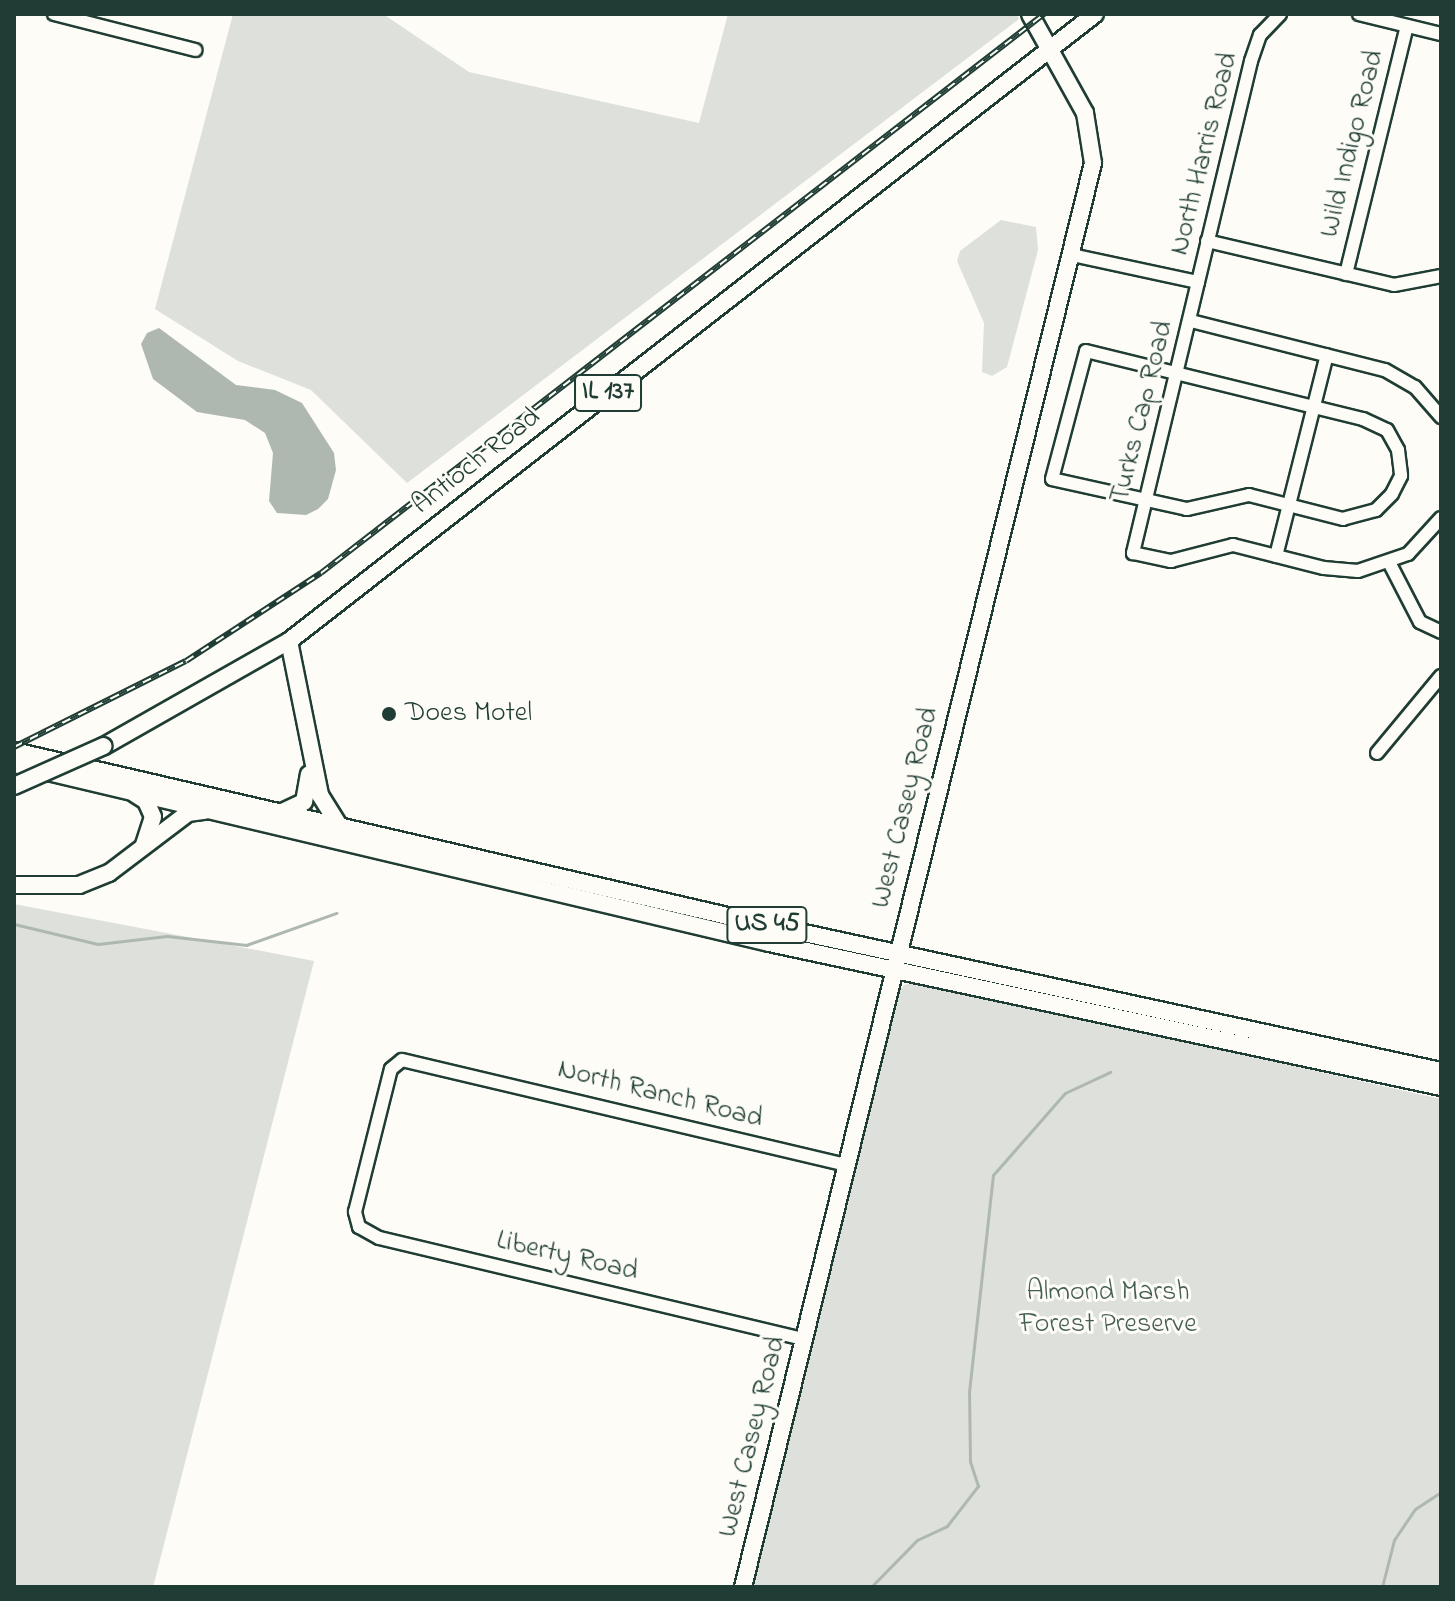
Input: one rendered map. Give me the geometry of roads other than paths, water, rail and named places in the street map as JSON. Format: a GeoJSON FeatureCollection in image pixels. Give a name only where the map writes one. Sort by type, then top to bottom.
{"type":"FeatureCollection","features":[{"type":"Feature","properties":{"kind":"main road","name":"West Casey Road"},"geometry":{"type":"LineString","coordinates":[[743,1587],[894,961],[1072,255],[1094,151],[1085,113],[1030,14]]}},
{"type":"Feature","properties":{"kind":"main road","name":"Antioch Road"},"geometry":{"type":"LineString","coordinates":[[14,786],[104,746],[284,645],[1095,14]]}},
{"type":"Feature","properties":{"kind":"main road"},"geometry":{"type":"LineString","coordinates":[[280,813],[304,802],[310,780],[284,645]]}},
{"type":"Feature","properties":{"kind":"main road"},"geometry":{"type":"LineString","coordinates":[[284,645],[320,795],[340,827]]}},
{"type":"Feature","properties":{"kind":"main road","name":"US 45"},"geometry":{"type":"LineString","coordinates":[[14,751],[894,961],[1441,1071]]}},
{"type":"Feature","properties":{"kind":"main road","name":"US 45"},"geometry":{"type":"LineString","coordinates":[[14,764],[206,810],[894,961],[1441,1087]]}},
{"type":"Feature","properties":{"kind":"main road"},"geometry":{"type":"LineString","coordinates":[[133,793],[148,803],[153,817],[143,847]]}},
{"type":"Feature","properties":{"kind":"main road"},"geometry":{"type":"LineString","coordinates":[[14,885],[79,885],[109,873],[188,813],[206,810]]}},
{"type":"Feature","properties":{"kind":"street"},"geometry":{"type":"LineString","coordinates":[[54,14],[195,50]]}},
{"type":"Feature","properties":{"kind":"street","name":"North Harris Road"},"geometry":{"type":"LineString","coordinates":[[1072,255],[1198,282],[1255,49],[1267,24],[1280,14]]}},
{"type":"Feature","properties":{"kind":"street"},"geometry":{"type":"LineString","coordinates":[[1359,14],[1441,34]]}},
{"type":"Feature","properties":{"kind":"street","name":"Wild Indigo Road"},"geometry":{"type":"LineString","coordinates":[[1346,274],[1407,26]]}},
{"type":"Feature","properties":{"kind":"street"},"geometry":{"type":"LineString","coordinates":[[1207,241],[1394,285],[1441,276]]}},
{"type":"Feature","properties":{"kind":"street","name":"Turks Cap Road"},"geometry":{"type":"LineString","coordinates":[[1198,282],[1133,553],[1171,561],[1233,545],[1276,556]]}},
{"type":"Feature","properties":{"kind":"street"},"geometry":{"type":"LineString","coordinates":[[1191,321],[1327,355],[1406,380],[1441,417]]}},
{"type":"Feature","properties":{"kind":"street"},"geometry":{"type":"LineString","coordinates":[[1086,351],[1177,372],[1313,406],[1387,430],[1398,450],[1401,476],[1392,494],[1361,516],[1343,519],[1240,495],[1187,509],[1052,479],[1086,351]]}},
{"type":"Feature","properties":{"kind":"street"},"geometry":{"type":"LineString","coordinates":[[1327,355],[1276,556],[1341,571],[1390,564],[1426,539],[1441,518]]}},
{"type":"Feature","properties":{"kind":"street"},"geometry":{"type":"LineString","coordinates":[[1390,564],[1420,622],[1441,632]]}},
{"type":"Feature","properties":{"kind":"street"},"geometry":{"type":"LineString","coordinates":[[1377,753],[1441,676]]}},
{"type":"Feature","properties":{"kind":"street","name":"North Ranch Road"},"geometry":{"type":"LineString","coordinates":[[360,1190],[393,1065],[416,1060],[846,1165]]}},
{"type":"Feature","properties":{"kind":"street","name":"Liberty Road"},"geometry":{"type":"LineString","coordinates":[[360,1190],[355,1218],[359,1227],[379,1238],[803,1339]]}},
{"type":"Feature","properties":{"kind":"waterway"},"geometry":{"type":"LineString","coordinates":[[14,924],[98,944],[167,936],[246,945],[336,913]]}},
{"type":"Feature","properties":{"kind":"waterway"},"geometry":{"type":"LineString","coordinates":[[871,1587],[917,1540],[947,1526],[978,1486],[970,1461],[969,1392],[993,1175],[1065,1093],[1110,1072]]}},
{"type":"Feature","properties":{"kind":"waterway"},"geometry":{"type":"LineString","coordinates":[[1382,1587],[1394,1540],[1415,1509],[1441,1492]]}},
{"type":"Feature","properties":{"kind":"railway"},"geometry":{"type":"LineString","coordinates":[[14,747],[186,661],[321,573],[1044,14]]}},
{"type":"Feature","properties":{"kind":"place","name":"Does Motel"},"geometry":{"type":"Point","coordinates":[389,714]}},
{"type":"Feature","properties":{"kind":"park label","name":"Almond Marsh Forest Preserve"},"geometry":{"type":"Point","coordinates":[1108,1309]}}]}
